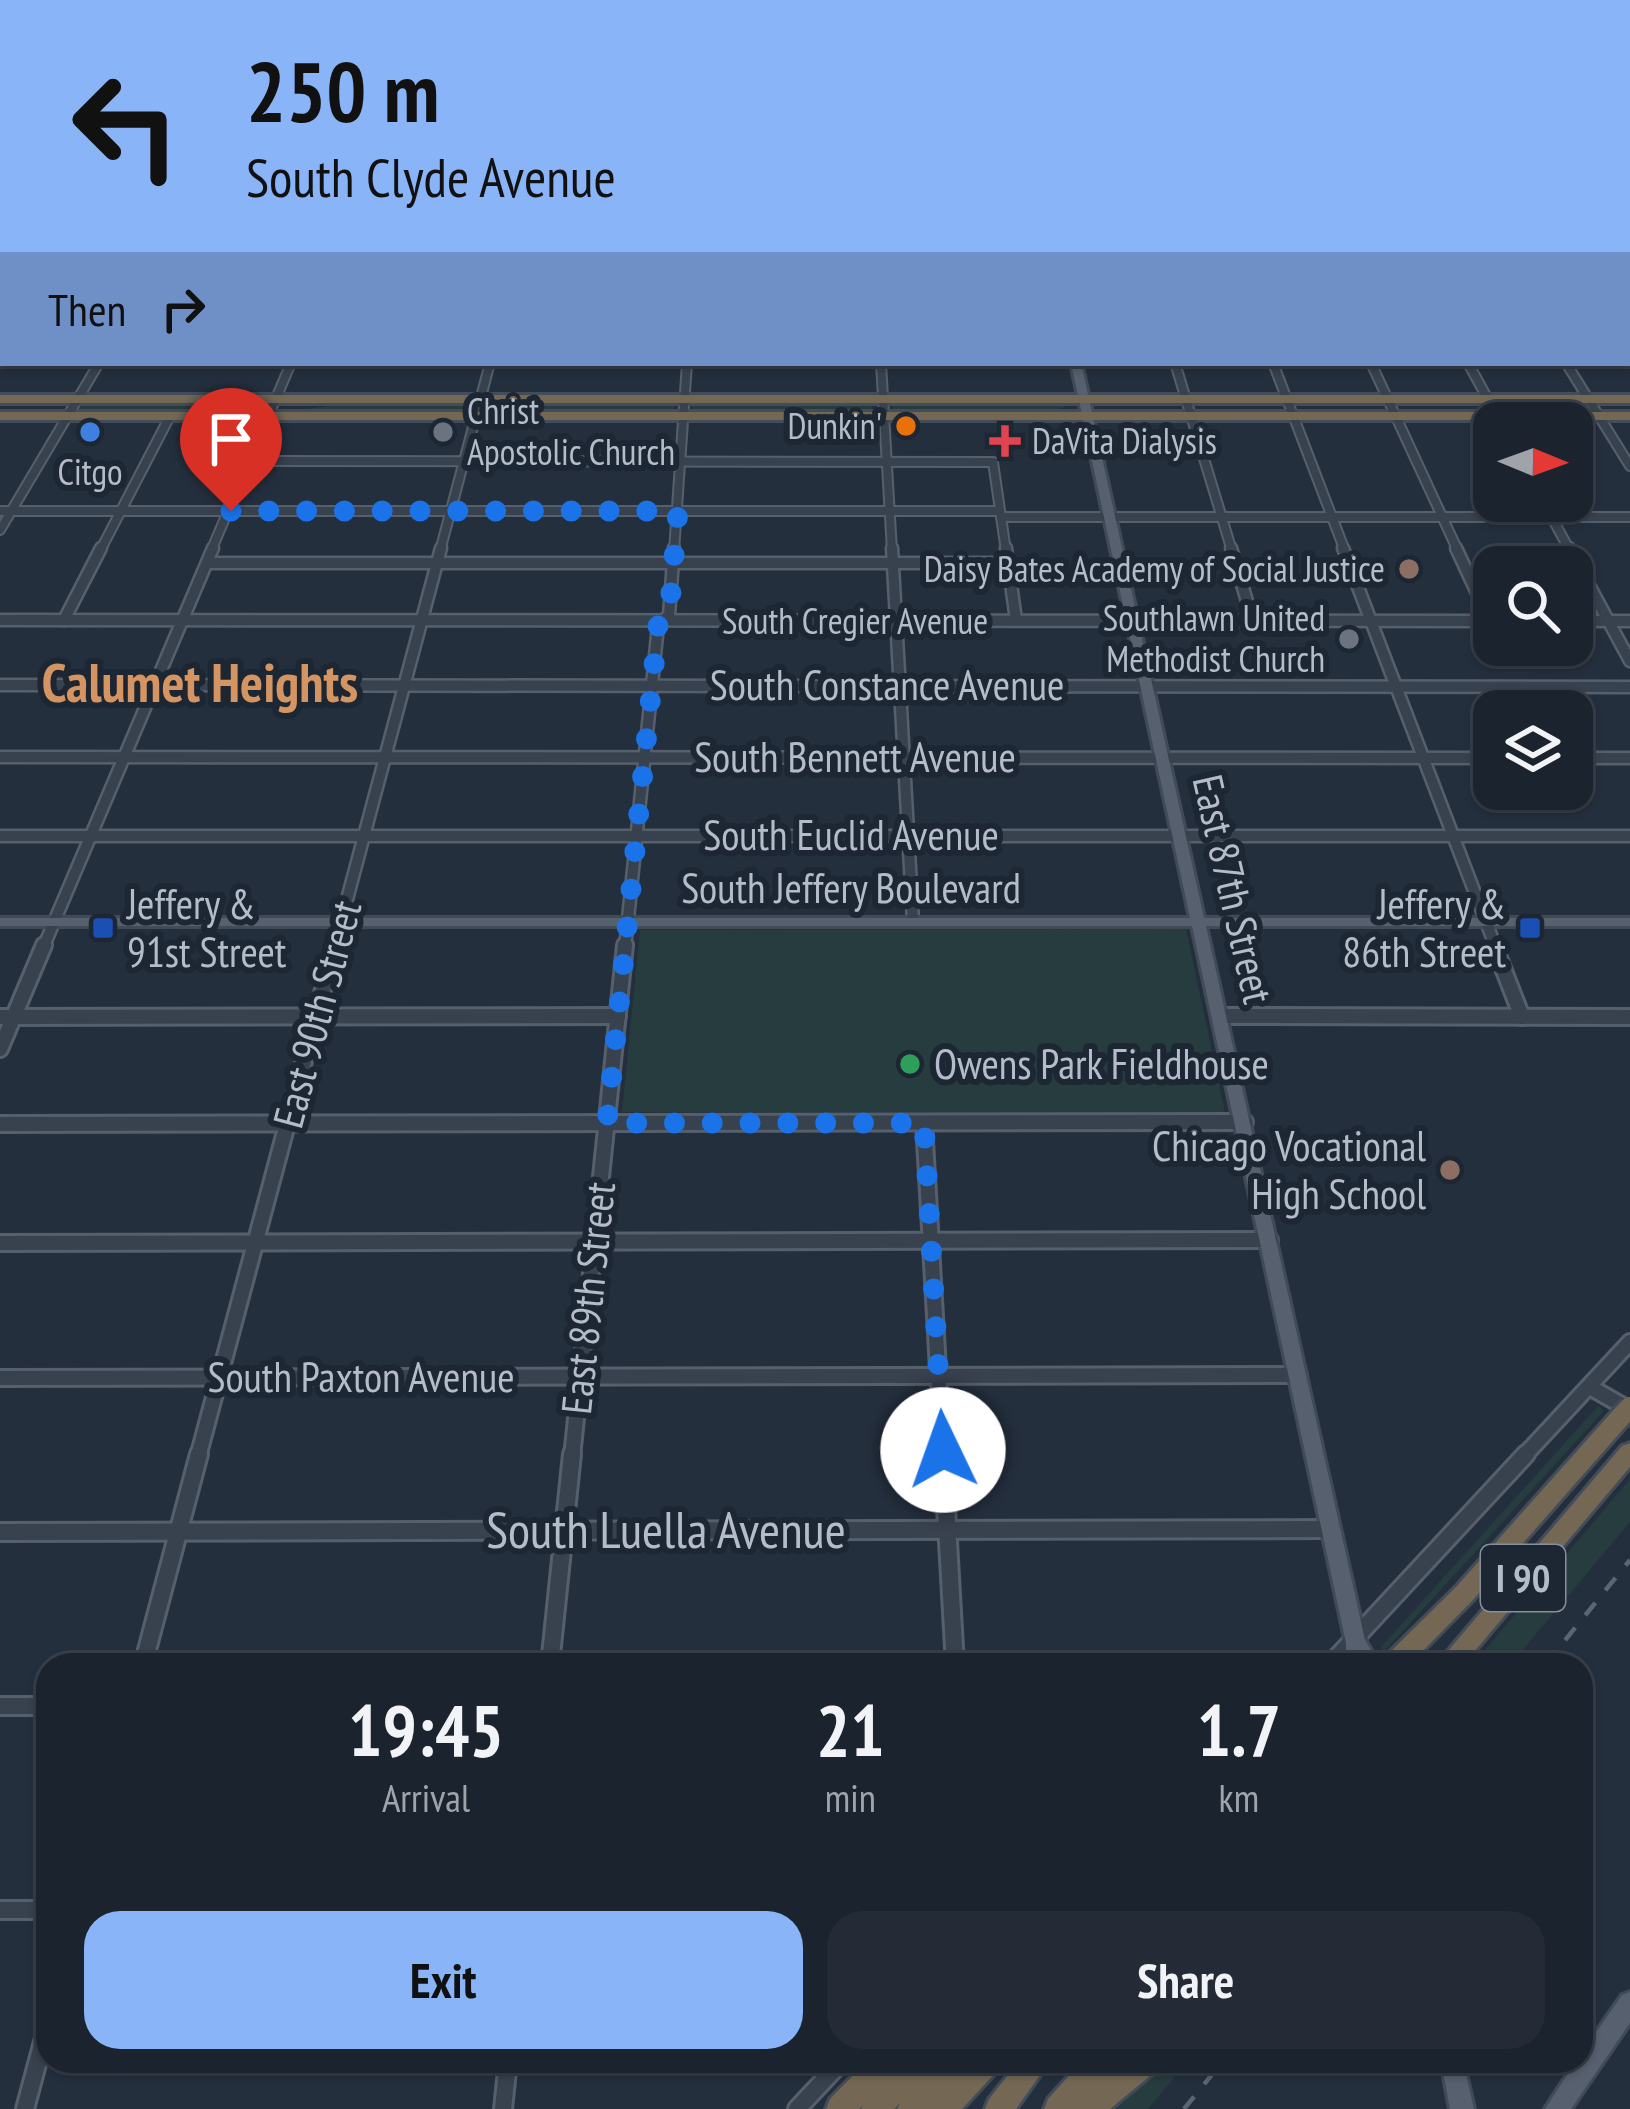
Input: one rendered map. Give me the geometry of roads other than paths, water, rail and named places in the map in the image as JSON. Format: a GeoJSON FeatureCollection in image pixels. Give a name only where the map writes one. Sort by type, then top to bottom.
{"type":"FeatureCollection","features":[{"type":"Feature","properties":{"kind":"highway"},"geometry":{"type":"LineString","coordinates":[[0,399],[1630,399]]}},
{"type":"Feature","properties":{"kind":"highway"},"geometry":{"type":"LineString","coordinates":[[230,416],[276,399]]}},
{"type":"Feature","properties":{"kind":"highway"},"geometry":{"type":"LineString","coordinates":[[272,416],[327,399]]}},
{"type":"Feature","properties":{"kind":"highway"},"geometry":{"type":"LineString","coordinates":[[1032,415],[1076,407],[1084,400]]}},
{"type":"Feature","properties":{"kind":"highway"},"geometry":{"type":"LineString","coordinates":[[1088,416],[1127,400]]}},
{"type":"Feature","properties":{"kind":"highway"},"geometry":{"type":"LineString","coordinates":[[0,416],[1473,419]]}},
{"type":"Feature","properties":{"kind":"highway"},"geometry":{"type":"LineString","coordinates":[[1593,416],[1630,416]]}},
{"type":"Feature","properties":{"kind":"highway","name":"I 90"},"geometry":{"type":"LineString","coordinates":[[1405,1653],[1464,1594],[1626,1412]]}},
{"type":"Feature","properties":{"kind":"highway","name":"I 90"},"geometry":{"type":"LineString","coordinates":[[1458,1653],[1630,1451]]}},
{"type":"Feature","properties":{"kind":"highway"},"geometry":{"type":"LineString","coordinates":[[840,2109],[874,2073]]}},
{"type":"Feature","properties":{"kind":"highway"},"geometry":{"type":"LineString","coordinates":[[856,2109],[890,2073]]}},
{"type":"Feature","properties":{"kind":"highway"},"geometry":{"type":"LineString","coordinates":[[875,2109],[908,2073]]}},
{"type":"Feature","properties":{"kind":"highway"},"geometry":{"type":"LineString","coordinates":[[892,2109],[925,2073]]}},
{"type":"Feature","properties":{"kind":"highway"},"geometry":{"type":"LineString","coordinates":[[910,2109],[943,2073]]}},
{"type":"Feature","properties":{"kind":"highway"},"geometry":{"type":"LineString","coordinates":[[925,2109],[958,2073]]}},
{"type":"Feature","properties":{"kind":"highway"},"geometry":{"type":"LineString","coordinates":[[944,2109],[976,2073]]}},
{"type":"Feature","properties":{"kind":"highway"},"geometry":{"type":"LineString","coordinates":[[960,2109],[993,2073]]}},
{"type":"Feature","properties":{"kind":"highway"},"geometry":{"type":"LineString","coordinates":[[1004,2104],[1027,2073]]}},
{"type":"Feature","properties":{"kind":"highway"},"geometry":{"type":"LineString","coordinates":[[1058,2109],[1090,2073]]}},
{"type":"Feature","properties":{"kind":"highway"},"geometry":{"type":"LineString","coordinates":[[1088,2109],[1132,2073]]}},
{"type":"Feature","properties":{"kind":"main road","name":"East 87th Street"},"geometry":{"type":"LineString","coordinates":[[1077,366],[1245,1123],[1356,1653]]}},
{"type":"Feature","properties":{"kind":"main road","name":"South Jeffery Boulevard"},"geometry":{"type":"LineString","coordinates":[[0,922],[1630,922]]}},
{"type":"Feature","properties":{"kind":"main road"},"geometry":{"type":"LineString","coordinates":[[1593,2057],[1630,2003]]}},
{"type":"Feature","properties":{"kind":"main road"},"geometry":{"type":"LineString","coordinates":[[1454,2073],[1462,2109]]}},
{"type":"Feature","properties":{"kind":"main road"},"geometry":{"type":"LineString","coordinates":[[1557,2109],[1582,2073]]}},
{"type":"Feature","properties":{"kind":"street"},"geometry":{"type":"LineString","coordinates":[[0,530],[6,511],[97,366]]}},
{"type":"Feature","properties":{"kind":"street"},"geometry":{"type":"LineString","coordinates":[[0,1049],[7,1017],[55,922],[290,366]]}},
{"type":"Feature","properties":{"kind":"street","name":"East 90th Street"},"geometry":{"type":"LineString","coordinates":[[146,1653],[489,366]]}},
{"type":"Feature","properties":{"kind":"street","name":"East 89th Street"},"geometry":{"type":"LineString","coordinates":[[551,1653],[658,626],[669,615],[687,416],[683,399],[687,366]]}},
{"type":"Feature","properties":{"kind":"street"},"geometry":{"type":"LineString","coordinates":[[881,366],[913,921]]}},
{"type":"Feature","properties":{"kind":"street"},"geometry":{"type":"LineString","coordinates":[[1176,366],[1253,621]]}},
{"type":"Feature","properties":{"kind":"street"},"geometry":{"type":"LineString","coordinates":[[1274,366],[1522,1016]]}},
{"type":"Feature","properties":{"kind":"street"},"geometry":{"type":"LineString","coordinates":[[1372,366],[1473,581]]}},
{"type":"Feature","properties":{"kind":"street"},"geometry":{"type":"LineString","coordinates":[[1470,366],[1488,400]]}},
{"type":"Feature","properties":{"kind":"street"},"geometry":{"type":"LineString","coordinates":[[1568,366],[1630,466]]}},
{"type":"Feature","properties":{"kind":"street"},"geometry":{"type":"LineString","coordinates":[[64,620],[170,416]]}},
{"type":"Feature","properties":{"kind":"street"},"geometry":{"type":"LineString","coordinates":[[252,461],[993,462],[1016,620]]}},
{"type":"Feature","properties":{"kind":"street"},"geometry":{"type":"LineString","coordinates":[[6,511],[889,511],[1110,517],[1473,517]]}},
{"type":"Feature","properties":{"kind":"street"},"geometry":{"type":"LineString","coordinates":[[1593,517],[1630,517]]}},
{"type":"Feature","properties":{"kind":"street"},"geometry":{"type":"LineString","coordinates":[[1554,522],[1630,661]]}},
{"type":"Feature","properties":{"kind":"street"},"geometry":{"type":"LineString","coordinates":[[208,563],[1008,563]]}},
{"type":"Feature","properties":{"kind":"street","name":"South Cregier Avenue"},"geometry":{"type":"LineString","coordinates":[[0,620],[1473,621]]}},
{"type":"Feature","properties":{"kind":"street"},"geometry":{"type":"LineString","coordinates":[[1593,621],[1630,621]]}},
{"type":"Feature","properties":{"kind":"street","name":"South Constance Avenue"},"geometry":{"type":"LineString","coordinates":[[0,686],[1630,687]]}},
{"type":"Feature","properties":{"kind":"street","name":"South Bennett Avenue"},"geometry":{"type":"LineString","coordinates":[[0,758],[1473,758]]}},
{"type":"Feature","properties":{"kind":"street"},"geometry":{"type":"LineString","coordinates":[[1593,758],[1630,758]]}},
{"type":"Feature","properties":{"kind":"street","name":"South Euclid Avenue"},"geometry":{"type":"LineString","coordinates":[[0,836],[1630,836]]}},
{"type":"Feature","properties":{"kind":"street"},"geometry":{"type":"LineString","coordinates":[[7,1017],[618,1016]]}},
{"type":"Feature","properties":{"kind":"street"},"geometry":{"type":"LineString","coordinates":[[1221,1016],[1630,1017]]}},
{"type":"Feature","properties":{"kind":"street"},"geometry":{"type":"LineString","coordinates":[[924,1123],[954,1653]]}},
{"type":"Feature","properties":{"kind":"street"},"geometry":{"type":"LineString","coordinates":[[0,1124],[1245,1123]]}},
{"type":"Feature","properties":{"kind":"street"},"geometry":{"type":"LineString","coordinates":[[0,1243],[1270,1240]]}},
{"type":"Feature","properties":{"kind":"street"},"geometry":{"type":"LineString","coordinates":[[1357,1653],[1630,1342]]}},
{"type":"Feature","properties":{"kind":"street","name":"South Paxton Avenue"},"geometry":{"type":"LineString","coordinates":[[0,1378],[1299,1375]]}},
{"type":"Feature","properties":{"kind":"street"},"geometry":{"type":"LineString","coordinates":[[1590,1387],[1626,1412]]}},
{"type":"Feature","properties":{"kind":"street","name":"South Luella Avenue"},"geometry":{"type":"LineString","coordinates":[[0,1532],[1331,1529]]}},
{"type":"Feature","properties":{"kind":"street"},"geometry":{"type":"LineString","coordinates":[[0,1706],[36,1706]]}},
{"type":"Feature","properties":{"kind":"street"},"geometry":{"type":"LineString","coordinates":[[0,1910],[36,1910]]}},
{"type":"Feature","properties":{"kind":"street"},"geometry":{"type":"LineString","coordinates":[[25,2109],[36,2068]]}},
{"type":"Feature","properties":{"kind":"street"},"geometry":{"type":"LineString","coordinates":[[503,2109],[507,2073]]}},
{"type":"Feature","properties":{"kind":"street"},"geometry":{"type":"LineString","coordinates":[[797,2109],[831,2073]]}},
{"type":"Feature","properties":{"kind":"railway"},"geometry":{"type":"LineString","coordinates":[[1555,1653],[1630,1560]]}},
{"type":"Feature","properties":{"kind":"railway"},"geometry":{"type":"LineString","coordinates":[[1184,2109],[1213,2073]]}},
{"type":"Feature","properties":{"kind":"place","name":"Dunkin'"},"geometry":{"type":"Point","coordinates":[906,426]}},
{"type":"Feature","properties":{"kind":"place","name":"Citgo"},"geometry":{"type":"Point","coordinates":[90,432]}},
{"type":"Feature","properties":{"kind":"place","name":"Christ Apostolic Church"},"geometry":{"type":"Point","coordinates":[443,432]}},
{"type":"Feature","properties":{"kind":"place","name":"DaVita Dialysis"},"geometry":{"type":"Point","coordinates":[1005,441]}},
{"type":"Feature","properties":{"kind":"place","name":"Daisy Bates Academy of Social Justice"},"geometry":{"type":"Point","coordinates":[1409,569]}},
{"type":"Feature","properties":{"kind":"place","name":"Southlawn United Methodist Church"},"geometry":{"type":"Point","coordinates":[1349,639]}},
{"type":"Feature","properties":{"kind":"place","name":"Jeffery & 91st Street"},"geometry":{"type":"Point","coordinates":[103,928]}},
{"type":"Feature","properties":{"kind":"place","name":"Jeffery & 86th Street"},"geometry":{"type":"Point","coordinates":[1530,928]}},
{"type":"Feature","properties":{"kind":"place","name":"Owens Park Fieldhouse"},"geometry":{"type":"Point","coordinates":[910,1064]}},
{"type":"Feature","properties":{"kind":"place","name":"Chicago Vocational High School"},"geometry":{"type":"Point","coordinates":[1450,1170]}},
{"type":"Feature","properties":{"kind":"district","name":"Calumet Heights"},"geometry":{"type":"Point","coordinates":[200,683]}}]}
